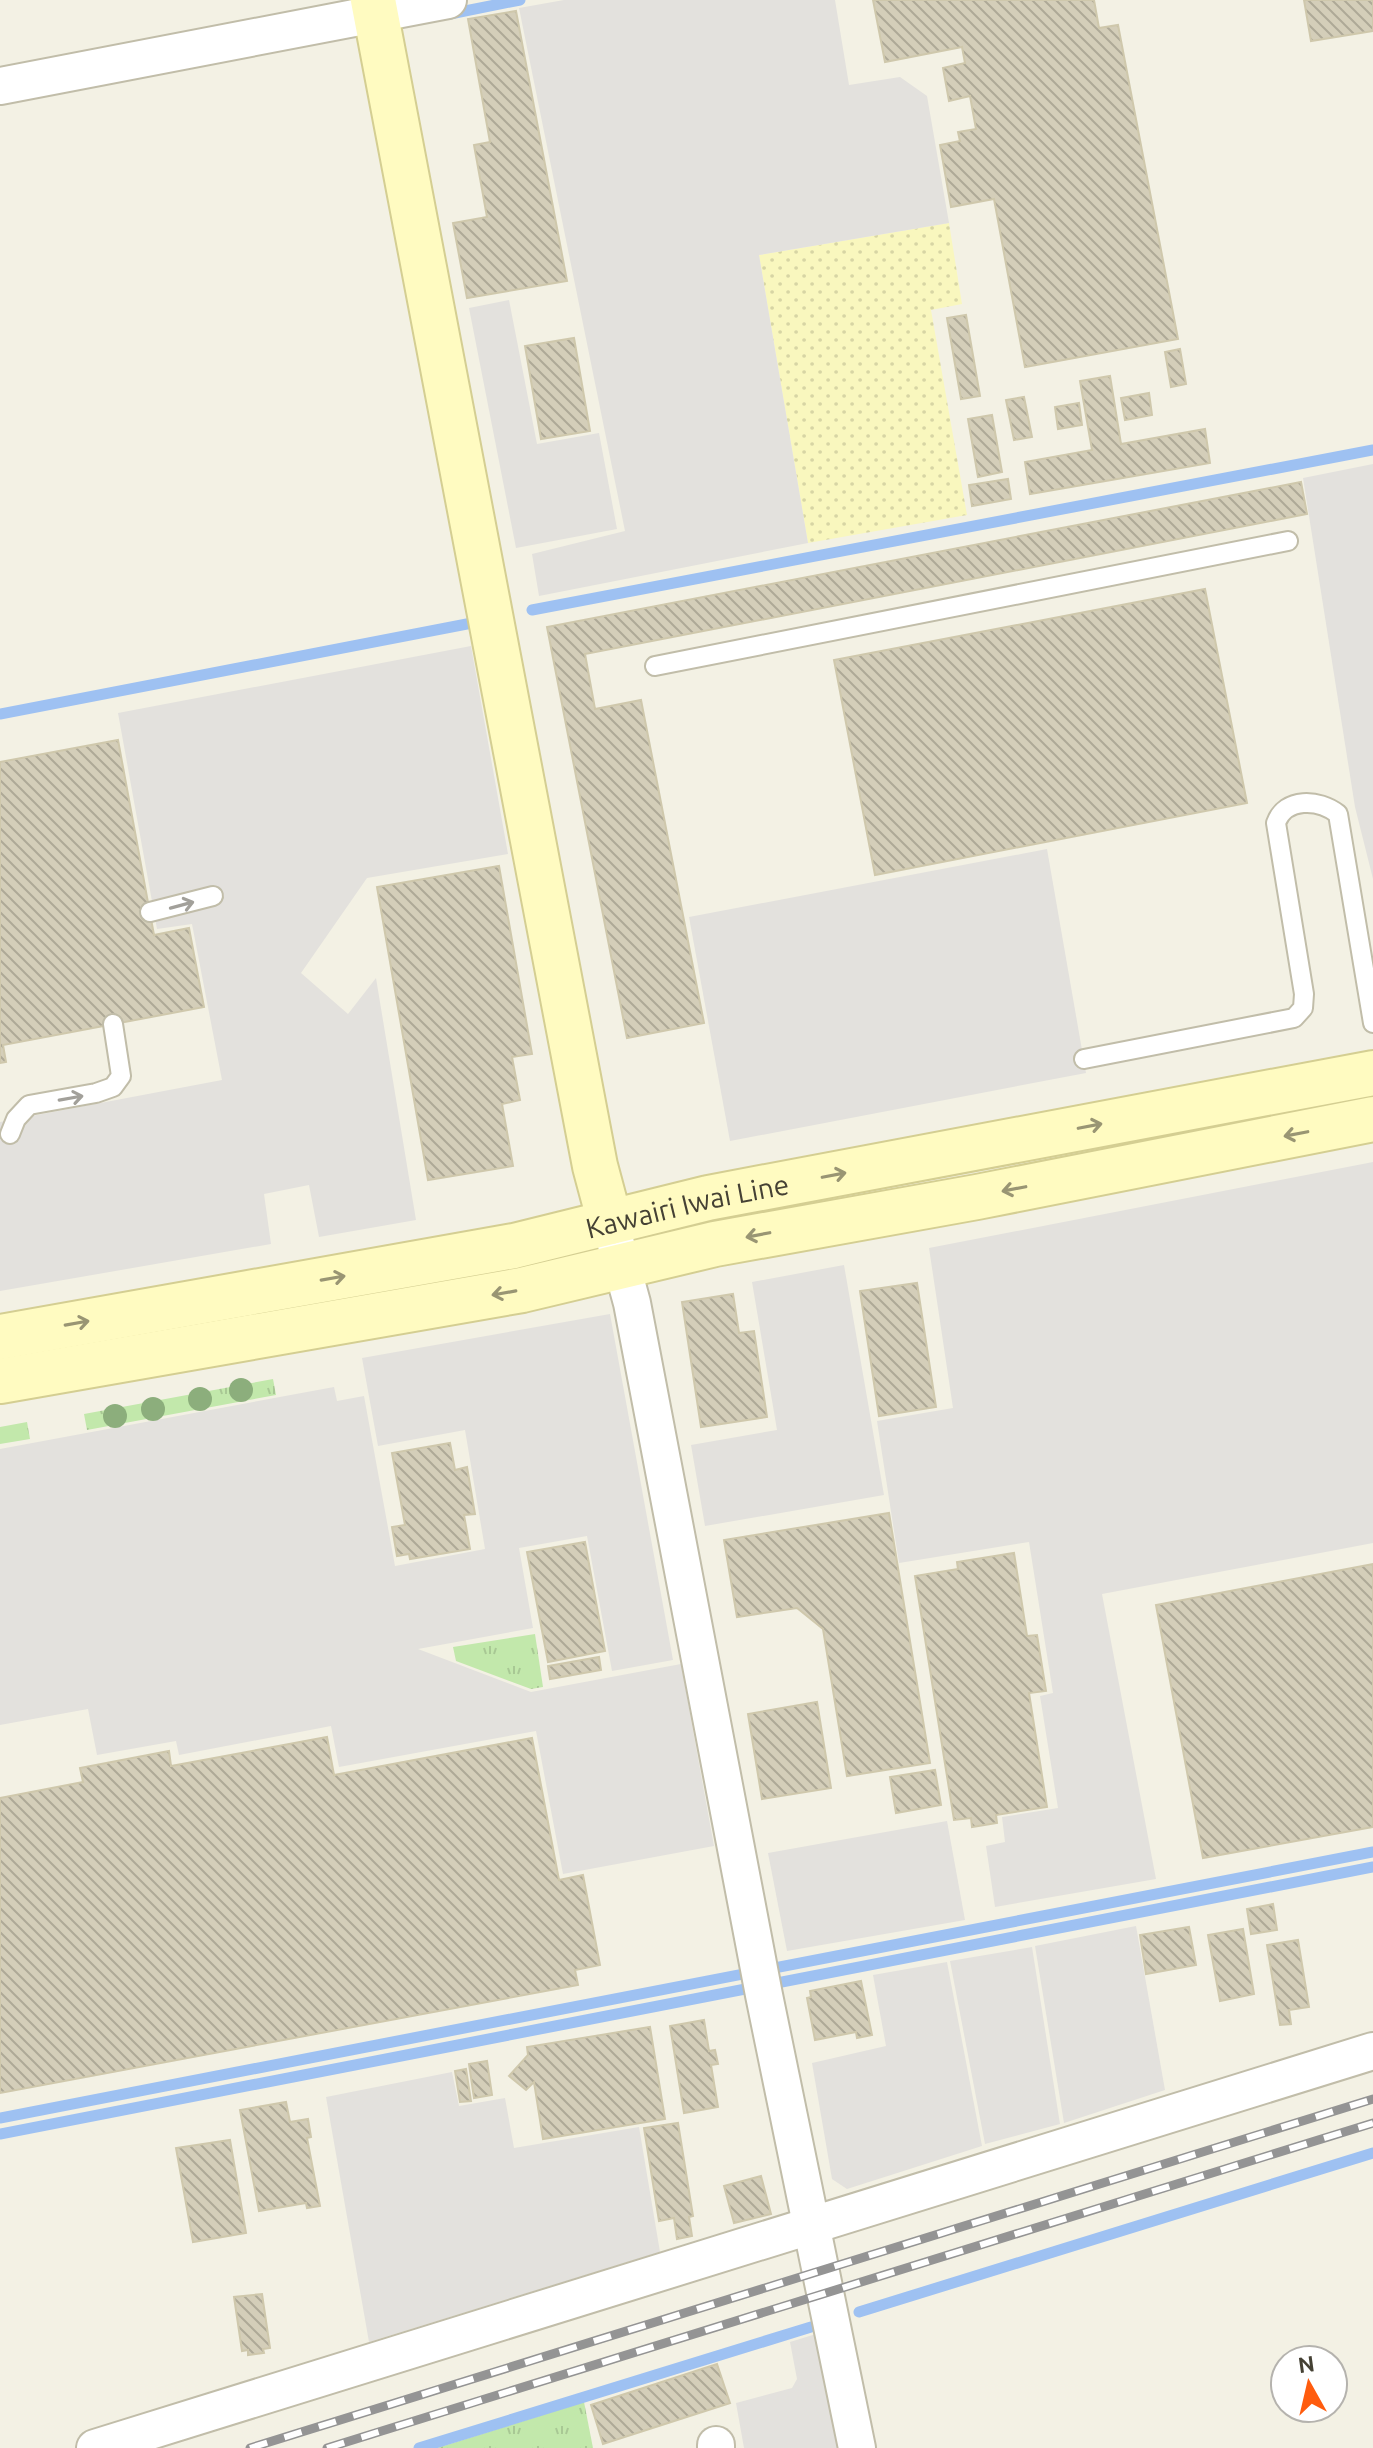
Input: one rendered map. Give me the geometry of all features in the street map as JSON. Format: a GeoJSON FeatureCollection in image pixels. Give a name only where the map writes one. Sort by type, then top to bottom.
{"type":"FeatureCollection","features":[{"type":"Feature","properties":{"kind":"main road"},"geometry":{"type":"LineString","coordinates":[[374,7],[595,1166],[610,1222]]}},
{"type":"Feature","properties":{"kind":"main road","name":"Kawairi Iwai Line"},"geometry":{"type":"LineString","coordinates":[[0,1337],[514,1246],[708,1198],[1373,1073]]}},
{"type":"Feature","properties":{"kind":"main road","name":"Kawairi Iwai Line"},"geometry":{"type":"LineString","coordinates":[[0,1381],[506,1293],[715,1244],[977,1197],[1373,1119]]}},
{"type":"Feature","properties":{"kind":"street"},"geometry":{"type":"LineString","coordinates":[[0,86],[374,7],[448,0]]}},
{"type":"Feature","properties":{"kind":"street"},"geometry":{"type":"LineString","coordinates":[[610,1222],[632,1303],[764,1995],[857,2448]]}},
{"type":"Feature","properties":{"kind":"street"},"geometry":{"type":"LineString","coordinates":[[95,2448],[1373,2051]]}},
{"type":"Feature","properties":{"kind":"lane"},"geometry":{"type":"LineString","coordinates":[[655,666],[1288,541]]}},
{"type":"Feature","properties":{"kind":"lane"},"geometry":{"type":"LineString","coordinates":[[1084,1059],[1294,1018],[1303,1008],[1304,994],[1276,823],[1279,815],[1289,806],[1315,803],[1328,806],[1338,814],[1373,1023]]}},
{"type":"Feature","properties":{"kind":"lane"},"geometry":{"type":"LineString","coordinates":[[150,912],[213,896]]}},
{"type":"Feature","properties":{"kind":"lane"},"geometry":{"type":"LineString","coordinates":[[10,1134],[16,1119],[29,1105],[113,1087],[121,1076],[113,1024]]}},
{"type":"Feature","properties":{"kind":"green space"},"geometry":{"type":"Polygon","coordinates":[[[273,1379],[276,1395],[87,1430],[84,1414],[273,1379]]]}},
{"type":"Feature","properties":{"kind":"green space"},"geometry":{"type":"Polygon","coordinates":[[[27,1422],[30,1439],[0,1444],[0,1427],[27,1422]]]}},
{"type":"Feature","properties":{"kind":"green space"},"geometry":{"type":"Polygon","coordinates":[[[535,1634],[543,1687],[531,1689],[456,1661],[453,1647],[535,1634]]]}},
{"type":"Feature","properties":{"kind":"green space"},"geometry":{"type":"Polygon","coordinates":[[[584,2402],[593,2448],[437,2448],[584,2402]]]}},
{"type":"Feature","properties":{"kind":"sand"},"geometry":{"type":"Polygon","coordinates":[[[949,223],[962,304],[931,310],[967,515],[808,543],[759,255],[949,223]]]}},
{"type":"Feature","properties":{"kind":"shaded area"},"geometry":{"type":"Polygon","coordinates":[[[564,0],[835,0],[849,85],[900,77],[927,96],[949,223],[759,255],[808,543],[539,596],[532,554],[625,531],[519,8],[564,0]]]}},
{"type":"Feature","properties":{"kind":"shaded area"},"geometry":{"type":"Polygon","coordinates":[[[509,300],[537,444],[599,433],[617,529],[516,548],[469,308],[509,300]]]}},
{"type":"Feature","properties":{"kind":"shaded area"},"geometry":{"type":"Polygon","coordinates":[[[1373,464],[1373,879],[1355,807],[1303,478],[1373,464]]]}},
{"type":"Feature","properties":{"kind":"shaded area"},"geometry":{"type":"Polygon","coordinates":[[[471,646],[508,854],[367,878],[301,973],[348,1014],[376,978],[416,1220],[319,1237],[309,1185],[264,1194],[271,1244],[0,1291],[0,1122],[222,1080],[192,924],[157,929],[118,713],[471,646]]]}},
{"type":"Feature","properties":{"kind":"shaded area"},"geometry":{"type":"Polygon","coordinates":[[[1047,849],[1086,1073],[730,1141],[689,917],[1047,849]]]}},
{"type":"Feature","properties":{"kind":"shaded area"},"geometry":{"type":"Polygon","coordinates":[[[1373,1162],[1373,1543],[1102,1594],[1156,1879],[995,1907],[986,1846],[1005,1842],[1002,1817],[1058,1808],[1040,1696],[1053,1693],[1029,1542],[899,1563],[877,1421],[953,1408],[929,1248],[1373,1162]]]}},
{"type":"Feature","properties":{"kind":"shaded area"},"geometry":{"type":"Polygon","coordinates":[[[844,1265],[884,1495],[705,1526],[691,1445],[777,1430],[752,1282],[844,1265]]]}},
{"type":"Feature","properties":{"kind":"shaded area"},"geometry":{"type":"Polygon","coordinates":[[[610,1314],[673,1660],[612,1671],[587,1536],[519,1548],[533,1628],[418,1649],[531,1692],[681,1664],[714,1846],[563,1874],[536,1731],[339,1767],[331,1726],[179,1755],[176,1741],[97,1755],[88,1709],[0,1725],[0,1449],[334,1387],[337,1401],[364,1396],[395,1566],[485,1549],[465,1430],[378,1446],[362,1358],[610,1314]]]}},
{"type":"Feature","properties":{"kind":"shaded area"},"geometry":{"type":"Polygon","coordinates":[[[947,1821],[965,1920],[787,1951],[768,1853],[947,1821]]]}},
{"type":"Feature","properties":{"kind":"shaded area"},"geometry":{"type":"Polygon","coordinates":[[[1136,1926],[1165,2090],[1064,2123],[1035,1946],[1136,1926]]]}},
{"type":"Feature","properties":{"kind":"shaded area"},"geometry":{"type":"Polygon","coordinates":[[[1032,1947],[1060,2124],[985,2144],[950,1961],[1032,1947]]]}},
{"type":"Feature","properties":{"kind":"shaded area"},"geometry":{"type":"Polygon","coordinates":[[[947,1962],[982,2146],[847,2189],[832,2179],[812,2063],[886,2046],[873,1975],[947,1962]]]}},
{"type":"Feature","properties":{"kind":"shaded area"},"geometry":{"type":"Polygon","coordinates":[[[452,2072],[459,2106],[505,2098],[514,2148],[639,2127],[660,2252],[369,2342],[326,2097],[452,2072]]]}},
{"type":"Feature","properties":{"kind":"shaded area"},"geometry":{"type":"Polygon","coordinates":[[[816,2334],[838,2448],[744,2448],[736,2403],[792,2388],[797,2379],[790,2342],[816,2334]]]}},
{"type":"Feature","properties":{"kind":"building"},"geometry":{"type":"Polygon","coordinates":[[[873,0],[1094,0],[1099,28],[1118,25],[1178,339],[1025,367],[994,199],[951,207],[940,145],[960,141],[958,132],[976,129],[970,96],[949,101],[943,68],[965,63],[962,47],[885,62],[873,0]]]}},
{"type":"Feature","properties":{"kind":"building"},"geometry":{"type":"Polygon","coordinates":[[[1304,0],[1373,0],[1373,31],[1311,41],[1304,0]]]}},
{"type":"Feature","properties":{"kind":"building"},"geometry":{"type":"Polygon","coordinates":[[[516,11],[567,281],[467,298],[453,223],[487,217],[474,145],[490,142],[468,19],[516,11]]]}},
{"type":"Feature","properties":{"kind":"building"},"geometry":{"type":"Polygon","coordinates":[[[966,315],[980,396],[961,399],[947,318],[966,315]]]}},
{"type":"Feature","properties":{"kind":"building"},"geometry":{"type":"Polygon","coordinates":[[[574,338],[590,431],[541,439],[525,346],[574,338]]]}},
{"type":"Feature","properties":{"kind":"building"},"geometry":{"type":"Polygon","coordinates":[[[1180,349],[1186,384],[1171,387],[1165,352],[1180,349]]]}},
{"type":"Feature","properties":{"kind":"building"},"geometry":{"type":"Polygon","coordinates":[[[1110,376],[1121,444],[1205,429],[1210,463],[1030,494],[1025,462],[1092,450],[1080,381],[1110,376]]]}},
{"type":"Feature","properties":{"kind":"building"},"geometry":{"type":"Polygon","coordinates":[[[1149,393],[1152,415],[1125,420],[1121,398],[1149,393]]]}},
{"type":"Feature","properties":{"kind":"building"},"geometry":{"type":"Polygon","coordinates":[[[1024,397],[1032,437],[1014,440],[1006,400],[1024,397]]]}},
{"type":"Feature","properties":{"kind":"building"},"geometry":{"type":"Polygon","coordinates":[[[1079,403],[1082,425],[1058,429],[1055,407],[1079,403]]]}},
{"type":"Feature","properties":{"kind":"building"},"geometry":{"type":"Polygon","coordinates":[[[992,415],[1002,472],[978,477],[968,419],[992,415]]]}},
{"type":"Feature","properties":{"kind":"building"},"geometry":{"type":"Polygon","coordinates":[[[1008,479],[1011,499],[972,506],[969,485],[1008,479]]]}},
{"type":"Feature","properties":{"kind":"building"},"geometry":{"type":"Polygon","coordinates":[[[1301,482],[1307,514],[585,654],[595,709],[641,700],[704,1023],[627,1038],[547,627],[1301,482]]]}},
{"type":"Feature","properties":{"kind":"building"},"geometry":{"type":"Polygon","coordinates":[[[1205,589],[1247,803],[875,875],[834,660],[1205,589]]]}},
{"type":"Feature","properties":{"kind":"building"},"geometry":{"type":"Polygon","coordinates":[[[118,740],[154,935],[189,928],[204,1007],[3,1045],[6,1062],[0,1063],[0,762],[118,740]]]}},
{"type":"Feature","properties":{"kind":"building"},"geometry":{"type":"Polygon","coordinates":[[[499,866],[532,1054],[512,1057],[520,1100],[502,1104],[513,1166],[428,1180],[377,887],[499,866]]]}},
{"type":"Feature","properties":{"kind":"building"},"geometry":{"type":"Polygon","coordinates":[[[917,1283],[936,1407],[879,1416],[860,1291],[917,1283]]]}},
{"type":"Feature","properties":{"kind":"building"},"geometry":{"type":"Polygon","coordinates":[[[733,1294],[739,1333],[754,1331],[767,1417],[701,1427],[682,1302],[733,1294]]]}},
{"type":"Feature","properties":{"kind":"building"},"geometry":{"type":"Polygon","coordinates":[[[450,1443],[455,1470],[467,1467],[475,1514],[464,1515],[470,1549],[410,1559],[409,1554],[397,1556],[392,1527],[405,1525],[392,1453],[450,1443]]]}},
{"type":"Feature","properties":{"kind":"building"},"geometry":{"type":"Polygon","coordinates":[[[889,1513],[930,1763],[847,1776],[823,1629],[797,1608],[737,1617],[724,1540],[889,1513]]]}},
{"type":"Feature","properties":{"kind":"building"},"geometry":{"type":"Polygon","coordinates":[[[585,1542],[605,1651],[548,1662],[527,1552],[585,1542]]]}},
{"type":"Feature","properties":{"kind":"building"},"geometry":{"type":"Polygon","coordinates":[[[1014,1553],[1027,1636],[1037,1635],[1046,1691],[1029,1693],[1047,1807],[996,1815],[997,1823],[972,1827],[971,1818],[954,1820],[915,1576],[958,1569],[957,1562],[1014,1553]]]}},
{"type":"Feature","properties":{"kind":"building"},"geometry":{"type":"Polygon","coordinates":[[[1373,1564],[1373,1827],[1203,1858],[1156,1605],[1373,1564]]]}},
{"type":"Feature","properties":{"kind":"building"},"geometry":{"type":"Polygon","coordinates":[[[599,1657],[601,1670],[550,1679],[548,1666],[599,1657]]]}},
{"type":"Feature","properties":{"kind":"building"},"geometry":{"type":"Polygon","coordinates":[[[817,1702],[831,1788],[762,1799],[748,1714],[817,1702]]]}},
{"type":"Feature","properties":{"kind":"building"},"geometry":{"type":"Polygon","coordinates":[[[327,1737],[334,1775],[532,1738],[559,1880],[583,1875],[600,1965],[575,1970],[578,1985],[0,2093],[0,1798],[83,1782],[80,1768],[169,1751],[171,1766],[327,1737]]]}},
{"type":"Feature","properties":{"kind":"building"},"geometry":{"type":"Polygon","coordinates":[[[935,1770],[941,1805],[896,1813],[890,1777],[935,1770]]]}},
{"type":"Feature","properties":{"kind":"building"},"geometry":{"type":"Polygon","coordinates":[[[1273,1904],[1277,1930],[1251,1934],[1247,1909],[1273,1904]]]}},
{"type":"Feature","properties":{"kind":"building"},"geometry":{"type":"Polygon","coordinates":[[[1189,1927],[1196,1965],[1146,1974],[1140,1935],[1189,1927]]]}},
{"type":"Feature","properties":{"kind":"building"},"geometry":{"type":"Polygon","coordinates":[[[1243,1929],[1254,1994],[1220,2001],[1208,1935],[1243,1929]]]}},
{"type":"Feature","properties":{"kind":"building"},"geometry":{"type":"Polygon","coordinates":[[[1298,1940],[1309,2007],[1289,2010],[1291,2024],[1280,2025],[1267,1945],[1298,1940]]]}},
{"type":"Feature","properties":{"kind":"building"},"geometry":{"type":"Polygon","coordinates":[[[861,1981],[872,2035],[857,2038],[856,2032],[815,2040],[807,1998],[811,1997],[810,1991],[861,1981]]]}},
{"type":"Feature","properties":{"kind":"building"},"geometry":{"type":"Polygon","coordinates":[[[704,2020],[709,2051],[715,2050],[718,2064],[711,2065],[718,2107],[684,2113],[670,2026],[704,2020]]]}},
{"type":"Feature","properties":{"kind":"building"},"geometry":{"type":"Polygon","coordinates":[[[650,2027],[665,2119],[543,2139],[534,2082],[526,2090],[509,2076],[528,2055],[527,2047],[650,2027]]]}},
{"type":"Feature","properties":{"kind":"building"},"geometry":{"type":"Polygon","coordinates":[[[487,2061],[492,2095],[474,2098],[469,2064],[487,2061]]]}},
{"type":"Feature","properties":{"kind":"building"},"geometry":{"type":"Polygon","coordinates":[[[466,2069],[471,2101],[460,2102],[455,2071],[466,2069]]]}},
{"type":"Feature","properties":{"kind":"building"},"geometry":{"type":"Polygon","coordinates":[[[286,2102],[290,2122],[308,2119],[311,2137],[307,2138],[320,2206],[307,2208],[306,2203],[259,2211],[240,2110],[286,2102]]]}},
{"type":"Feature","properties":{"kind":"building"},"geometry":{"type":"Polygon","coordinates":[[[678,2123],[693,2216],[689,2217],[692,2236],[677,2239],[674,2218],[659,2221],[644,2128],[678,2123]]]}},
{"type":"Feature","properties":{"kind":"building"},"geometry":{"type":"Polygon","coordinates":[[[230,2140],[246,2233],[193,2242],[176,2148],[230,2140]]]}},
{"type":"Feature","properties":{"kind":"building"},"geometry":{"type":"Polygon","coordinates":[[[761,2176],[771,2214],[734,2223],[724,2186],[761,2176]]]}},
{"type":"Feature","properties":{"kind":"building"},"geometry":{"type":"Polygon","coordinates":[[[262,2294],[270,2348],[263,2349],[264,2353],[248,2355],[248,2350],[242,2351],[234,2297],[262,2294]]]}},
{"type":"Feature","properties":{"kind":"building"},"geometry":{"type":"Polygon","coordinates":[[[717,2364],[730,2403],[603,2444],[591,2405],[717,2364]]]}},
{"type":"Feature","properties":{"kind":"waterway"},"geometry":{"type":"LineString","coordinates":[[450,14],[520,0]]}},
{"type":"Feature","properties":{"kind":"waterway"},"geometry":{"type":"LineString","coordinates":[[532,610],[1373,450]]}},
{"type":"Feature","properties":{"kind":"waterway"},"geometry":{"type":"LineString","coordinates":[[0,714],[472,623]]}},
{"type":"Feature","properties":{"kind":"waterway"},"geometry":{"type":"LineString","coordinates":[[0,2118],[1373,1852]]}},
{"type":"Feature","properties":{"kind":"waterway"},"geometry":{"type":"LineString","coordinates":[[0,2134],[1373,1867]]}},
{"type":"Feature","properties":{"kind":"waterway"},"geometry":{"type":"LineString","coordinates":[[859,2312],[1373,2153]]}},
{"type":"Feature","properties":{"kind":"waterway"},"geometry":{"type":"LineString","coordinates":[[419,2448],[811,2327]]}},
{"type":"Feature","properties":{"kind":"railway"},"geometry":{"type":"LineString","coordinates":[[250,2448],[1373,2099]]}},
{"type":"Feature","properties":{"kind":"railway"},"geometry":{"type":"LineString","coordinates":[[327,2448],[1373,2123]]}}]}
